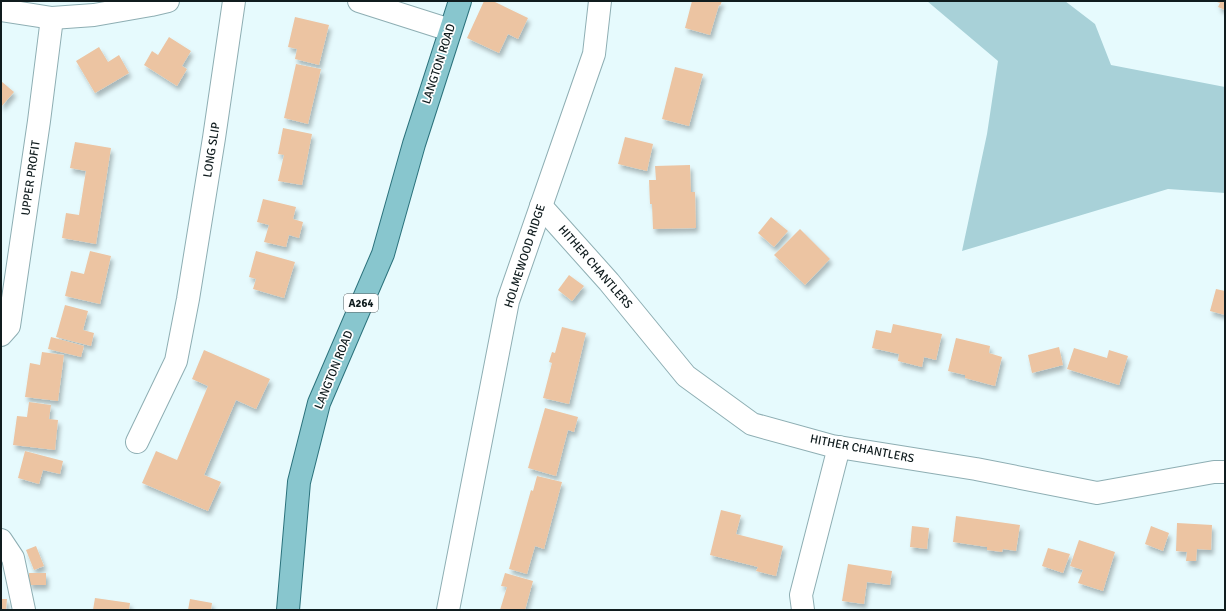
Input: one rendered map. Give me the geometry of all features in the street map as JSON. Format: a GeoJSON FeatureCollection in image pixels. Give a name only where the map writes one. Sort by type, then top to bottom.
{"type":"FeatureCollection","features":[{"type":"Feature","properties":{"kind":"main road","name":"LANGTON ROAD"},"geometry":{"type":"LineString","coordinates":[[288,610],[299,482],[318,403],[383,254],[414,144],[460,1]]}},
{"type":"Feature","properties":{"kind":"street"},"geometry":{"type":"LineString","coordinates":[[1,10],[52,18],[94,8],[151,5],[168,1]]}},
{"type":"Feature","properties":{"kind":"street","name":"LONG SLIP"},"geometry":{"type":"LineString","coordinates":[[138,442],[176,361],[188,299],[214,138],[234,1]]}},
{"type":"Feature","properties":{"kind":"street"},"geometry":{"type":"LineString","coordinates":[[359,1],[450,30]]}},
{"type":"Feature","properties":{"kind":"street","name":"HOLMEWOOD RIDGE"},"geometry":{"type":"LineString","coordinates":[[448,610],[508,301],[594,54],[600,1]]}},
{"type":"Feature","properties":{"kind":"street","name":"UPPER PROFIT"},"geometry":{"type":"LineString","coordinates":[[1,335],[9,326],[39,121],[52,18]]}},
{"type":"Feature","properties":{"kind":"street","name":"HITHER CHANTLERS"},"geometry":{"type":"LineString","coordinates":[[541,206],[609,282],[686,376],[752,424],[839,447],[976,469],[1097,493],[1214,472],[1225,472]]}},
{"type":"Feature","properties":{"kind":"street"},"geometry":{"type":"LineString","coordinates":[[803,610],[801,595],[839,447]]}},
{"type":"Feature","properties":{"kind":"street"},"geometry":{"type":"LineString","coordinates":[[1,540],[13,558],[24,610]]}},
{"type":"Feature","properties":{"kind":"shaded area"},"geometry":{"type":"Polygon","coordinates":[[[927,1],[1065,1],[1095,24],[1111,65],[1225,87],[1225,193],[1168,189],[962,251],[987,134],[998,61],[927,1]]]}},
{"type":"Feature","properties":{"kind":"building"},"geometry":{"type":"Polygon","coordinates":[[[484,1],[493,1],[528,18],[518,39],[508,34],[499,53],[467,38],[484,1]]]}},
{"type":"Feature","properties":{"kind":"building"},"geometry":{"type":"Polygon","coordinates":[[[692,1],[722,1],[720,6],[719,5],[710,35],[685,28],[692,1]]]}},
{"type":"Feature","properties":{"kind":"building"},"geometry":{"type":"Polygon","coordinates":[[[1214,1],[1225,1],[1225,10],[1218,7],[1220,3],[1214,1]]]}},
{"type":"Feature","properties":{"kind":"building"},"geometry":{"type":"Polygon","coordinates":[[[295,17],[329,25],[319,65],[295,59],[297,49],[288,47],[295,17]]]}},
{"type":"Feature","properties":{"kind":"building"},"geometry":{"type":"Polygon","coordinates":[[[169,37],[191,51],[182,66],[187,69],[177,86],[144,65],[152,51],[158,55],[169,37]]]}},
{"type":"Feature","properties":{"kind":"building"},"geometry":{"type":"Polygon","coordinates":[[[99,47],[108,62],[119,55],[129,73],[95,93],[76,61],[99,47]]]}},
{"type":"Feature","properties":{"kind":"building"},"geometry":{"type":"Polygon","coordinates":[[[296,64],[321,69],[308,124],[284,118],[296,64]]]}},
{"type":"Feature","properties":{"kind":"building"},"geometry":{"type":"Polygon","coordinates":[[[675,67],[703,74],[689,126],[662,119],[675,67]]]}},
{"type":"Feature","properties":{"kind":"building"},"geometry":{"type":"Polygon","coordinates":[[[1,81],[14,92],[1,107],[1,81]]]}},
{"type":"Feature","properties":{"kind":"building"},"geometry":{"type":"Polygon","coordinates":[[[283,128],[312,134],[302,185],[278,181],[284,155],[278,154],[283,128]]]}},
{"type":"Feature","properties":{"kind":"building"},"geometry":{"type":"Polygon","coordinates":[[[625,137],[653,144],[647,171],[618,164],[625,137]]]}},
{"type":"Feature","properties":{"kind":"building"},"geometry":{"type":"Polygon","coordinates":[[[75,142],[111,148],[96,244],[62,238],[66,213],[79,215],[86,171],[70,168],[75,142]]]}},
{"type":"Feature","properties":{"kind":"building"},"geometry":{"type":"Polygon","coordinates":[[[690,165],[691,192],[695,192],[696,228],[653,229],[649,180],[656,180],[655,166],[690,165]]]}},
{"type":"Feature","properties":{"kind":"building"},"geometry":{"type":"Polygon","coordinates":[[[263,199],[296,207],[293,219],[303,222],[299,238],[289,235],[286,247],[264,242],[269,225],[257,222],[263,199]]]}},
{"type":"Feature","properties":{"kind":"building"},"geometry":{"type":"Polygon","coordinates":[[[771,217],[788,231],[774,247],[758,233],[771,217]]]}},
{"type":"Feature","properties":{"kind":"building"},"geometry":{"type":"Polygon","coordinates":[[[800,229],[830,259],[805,285],[774,255],[800,229]]]}},
{"type":"Feature","properties":{"kind":"building"},"geometry":{"type":"Polygon","coordinates":[[[90,251],[111,256],[100,304],[65,296],[71,271],[84,274],[90,251]]]}},
{"type":"Feature","properties":{"kind":"building"},"geometry":{"type":"Polygon","coordinates":[[[256,251],[295,262],[284,298],[253,289],[256,279],[249,277],[256,251]]]}},
{"type":"Feature","properties":{"kind":"building"},"geometry":{"type":"Polygon","coordinates":[[[569,275],[584,286],[572,301],[558,290],[569,275]]]}},
{"type":"Feature","properties":{"kind":"building"},"geometry":{"type":"Polygon","coordinates":[[[1216,289],[1225,291],[1225,315],[1210,311],[1216,289]]]}},
{"type":"Feature","properties":{"kind":"building"},"geometry":{"type":"Polygon","coordinates":[[[65,305],[88,311],[83,330],[94,333],[91,346],[56,337],[65,305]]]}},
{"type":"Feature","properties":{"kind":"building"},"geometry":{"type":"Polygon","coordinates":[[[893,324],[942,334],[936,360],[924,357],[922,367],[898,361],[899,354],[872,348],[876,330],[891,333],[893,324]]]}},
{"type":"Feature","properties":{"kind":"building"},"geometry":{"type":"Polygon","coordinates":[[[562,327],[586,333],[569,404],[543,398],[552,363],[549,362],[552,352],[555,353],[562,327]]]}},
{"type":"Feature","properties":{"kind":"building"},"geometry":{"type":"Polygon","coordinates":[[[51,337],[84,346],[81,357],[48,349],[51,337]]]}},
{"type":"Feature","properties":{"kind":"building"},"geometry":{"type":"Polygon","coordinates":[[[956,338],[990,346],[989,353],[1002,357],[995,386],[965,378],[965,375],[948,371],[956,338]]]}},
{"type":"Feature","properties":{"kind":"building"},"geometry":{"type":"Polygon","coordinates":[[[1059,347],[1063,365],[1032,373],[1028,355],[1059,347]]]}},
{"type":"Feature","properties":{"kind":"building"},"geometry":{"type":"Polygon","coordinates":[[[1074,348],[1107,358],[1109,350],[1128,356],[1119,385],[1067,369],[1074,348]]]}},
{"type":"Feature","properties":{"kind":"building"},"geometry":{"type":"Polygon","coordinates":[[[204,350],[270,379],[256,409],[236,400],[204,475],[221,482],[208,511],[142,483],[156,451],[177,460],[208,386],[192,379],[204,350]]]}},
{"type":"Feature","properties":{"kind":"building"},"geometry":{"type":"Polygon","coordinates":[[[42,352],[64,355],[58,401],[25,397],[30,363],[40,365],[42,352]]]}},
{"type":"Feature","properties":{"kind":"building"},"geometry":{"type":"Polygon","coordinates":[[[29,402],[51,405],[49,419],[58,420],[55,450],[13,445],[17,416],[27,417],[29,402]]]}},
{"type":"Feature","properties":{"kind":"building"},"geometry":{"type":"Polygon","coordinates":[[[545,408],[578,417],[574,432],[568,430],[556,476],[528,468],[545,408]]]}},
{"type":"Feature","properties":{"kind":"building"},"geometry":{"type":"Polygon","coordinates":[[[25,451],[63,461],[60,474],[43,470],[39,484],[18,478],[25,451]]]}},
{"type":"Feature","properties":{"kind":"building"},"geometry":{"type":"Polygon","coordinates":[[[537,476],[562,482],[544,549],[535,546],[527,574],[509,569],[531,490],[533,491],[537,476]]]}},
{"type":"Feature","properties":{"kind":"building"},"geometry":{"type":"Polygon","coordinates":[[[721,510],[741,515],[736,534],[783,546],[776,576],[756,571],[758,567],[710,555],[721,510]]]}},
{"type":"Feature","properties":{"kind":"building"},"geometry":{"type":"Polygon","coordinates":[[[956,516],[1020,525],[1016,551],[1003,549],[1002,552],[987,550],[987,547],[953,542],[956,516]]]}},
{"type":"Feature","properties":{"kind":"building"},"geometry":{"type":"Polygon","coordinates":[[[1177,523],[1212,525],[1211,550],[1197,549],[1196,561],[1186,561],[1187,552],[1176,551],[1177,523]]]}},
{"type":"Feature","properties":{"kind":"building"},"geometry":{"type":"Polygon","coordinates":[[[912,526],[929,528],[927,549],[910,547],[912,526]]]}},
{"type":"Feature","properties":{"kind":"building"},"geometry":{"type":"Polygon","coordinates":[[[1151,526],[1169,533],[1163,551],[1145,544],[1151,526]]]}},
{"type":"Feature","properties":{"kind":"building"},"geometry":{"type":"Polygon","coordinates":[[[1079,540],[1115,552],[1103,591],[1078,583],[1083,570],[1070,566],[1079,540]]]}},
{"type":"Feature","properties":{"kind":"building"},"geometry":{"type":"Polygon","coordinates":[[[36,546],[44,566],[34,570],[26,550],[36,546]]]}},
{"type":"Feature","properties":{"kind":"building"},"geometry":{"type":"Polygon","coordinates":[[[1048,548],[1070,554],[1063,573],[1042,566],[1048,548]]]}},
{"type":"Feature","properties":{"kind":"building"},"geometry":{"type":"Polygon","coordinates":[[[848,564],[892,571],[890,585],[867,582],[864,604],[842,601],[848,564]]]}},
{"type":"Feature","properties":{"kind":"building"},"geometry":{"type":"Polygon","coordinates":[[[29,573],[46,573],[46,585],[29,585],[29,573]]]}},
{"type":"Feature","properties":{"kind":"building"},"geometry":{"type":"Polygon","coordinates":[[[505,573],[533,581],[525,610],[500,610],[507,587],[501,586],[505,573]]]}},
{"type":"Feature","properties":{"kind":"building"},"geometry":{"type":"Polygon","coordinates":[[[95,598],[130,603],[129,610],[93,610],[95,598]]]}},
{"type":"Feature","properties":{"kind":"building"},"geometry":{"type":"Polygon","coordinates":[[[1,599],[7,599],[6,610],[1,610],[1,599]]]}},
{"type":"Feature","properties":{"kind":"building"},"geometry":{"type":"Polygon","coordinates":[[[190,599],[212,603],[211,610],[188,610],[190,599]]]}}]}
